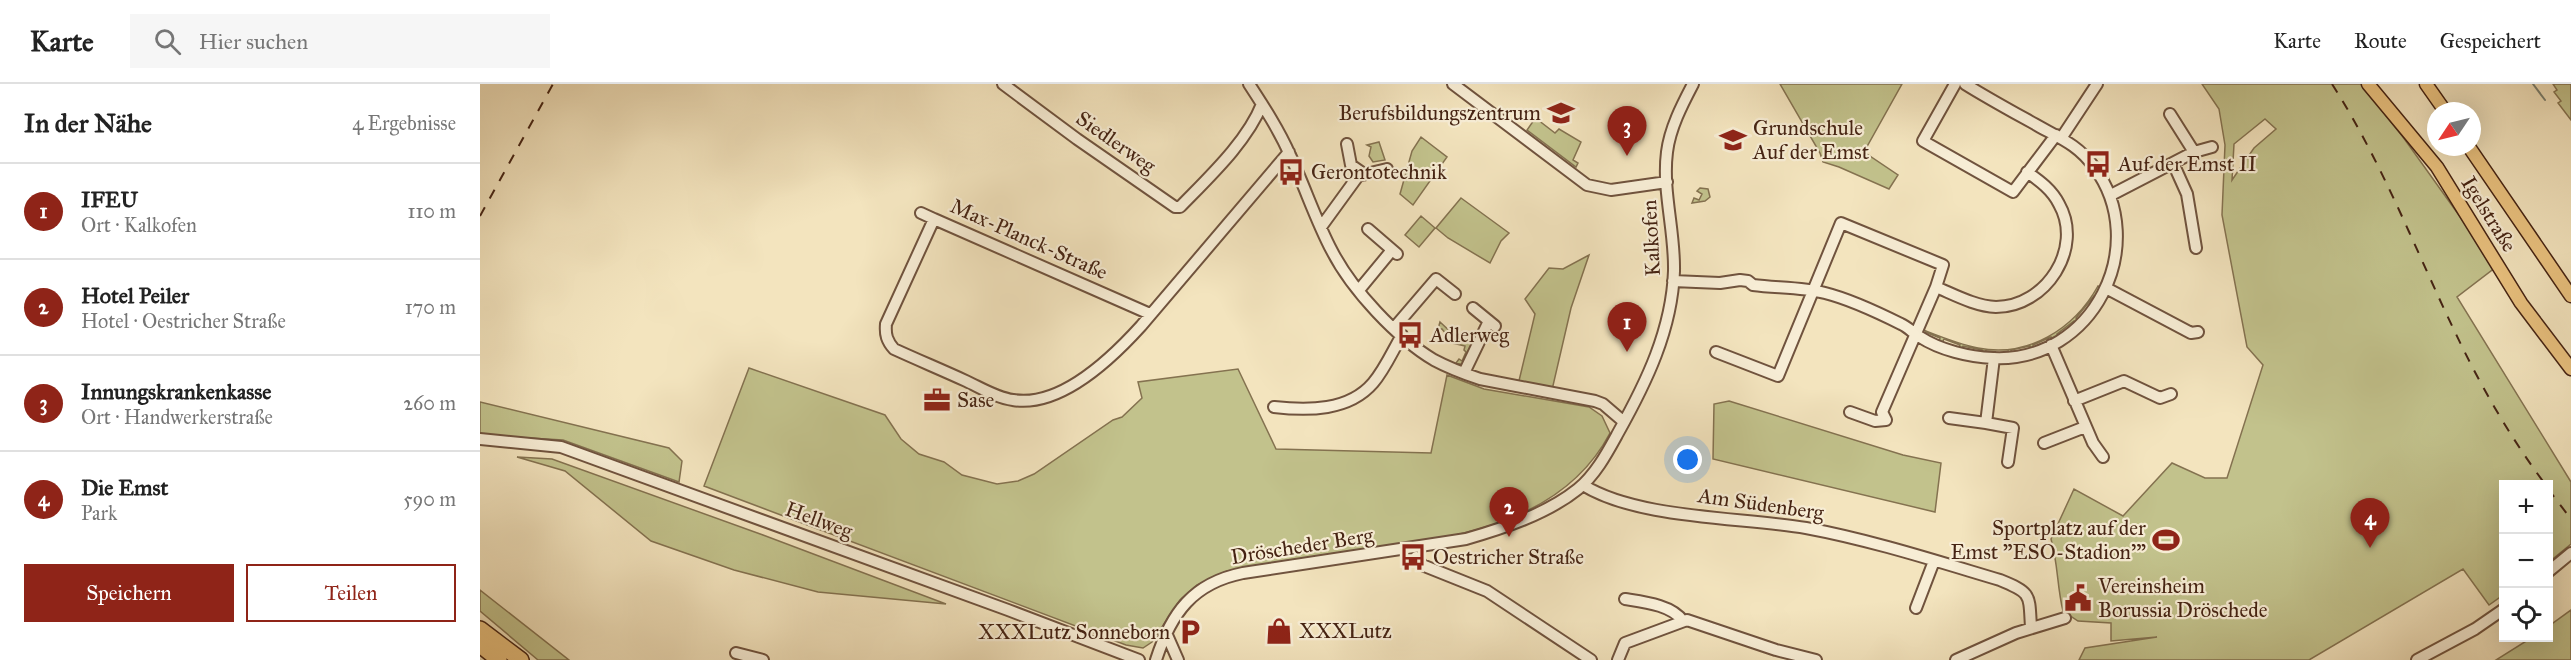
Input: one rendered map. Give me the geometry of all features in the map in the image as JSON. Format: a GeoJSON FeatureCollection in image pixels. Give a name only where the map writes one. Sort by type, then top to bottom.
{"type":"FeatureCollection","features":[{"type":"Feature","properties":{"kind":"highway"},"geometry":{"type":"LineString","coordinates":[[480,629],[521,660]]}},
{"type":"Feature","properties":{"kind":"highway"},"geometry":{"type":"LineString","coordinates":[[480,645],[500,660]]}},
{"type":"Feature","properties":{"kind":"main road","name":"Igelstraße"},"geometry":{"type":"LineString","coordinates":[[2368,84],[2437,167],[2521,303],[2571,369]]}},
{"type":"Feature","properties":{"kind":"main road"},"geometry":{"type":"LineString","coordinates":[[2426,84],[2439,102]]}},
{"type":"Feature","properties":{"kind":"main road"},"geometry":{"type":"LineString","coordinates":[[2475,156],[2571,296]]}},
{"type":"Feature","properties":{"kind":"street","name":"Siedlerweg"},"geometry":{"type":"LineString","coordinates":[[1003,84],[1100,156],[1175,207],[1180,207],[1252,126],[1262,104]]}},
{"type":"Feature","properties":{"kind":"street"},"geometry":{"type":"LineString","coordinates":[[1249,84],[1289,152],[1341,267],[1359,290],[1398,331],[1432,358],[1464,374],[1594,401],[1602,404],[1624,422],[1601,464],[1583,485]]}},
{"type":"Feature","properties":{"kind":"street"},"geometry":{"type":"LineString","coordinates":[[1453,84],[1587,185],[1611,190],[1667,182]]}},
{"type":"Feature","properties":{"kind":"street","name":"Kalkofen"},"geometry":{"type":"LineString","coordinates":[[1624,422],[1661,342],[1673,280],[1674,246],[1667,182],[1668,150],[1674,126],[1693,84]]}},
{"type":"Feature","properties":{"kind":"street"},"geometry":{"type":"LineString","coordinates":[[1955,84],[1923,141],[2013,192],[2027,172],[2059,136],[2097,84]]}},
{"type":"Feature","properties":{"kind":"street"},"geometry":{"type":"LineString","coordinates":[[1673,280],[1720,283],[1740,280],[1748,281],[1753,285],[1825,293],[1904,325],[1932,343],[1963,354],[1994,358],[2019,356],[2051,345],[2084,321],[2100,301],[2106,288],[2114,266],[2118,240],[2116,218],[2110,195],[2095,167],[2074,145],[1965,84]]}},
{"type":"Feature","properties":{"kind":"street"},"geometry":{"type":"LineString","coordinates":[[2170,114],[2194,152]]}},
{"type":"Feature","properties":{"kind":"street"},"geometry":{"type":"LineString","coordinates":[[1321,227],[1361,172],[1351,165],[1347,144]]}},
{"type":"Feature","properties":{"kind":"street"},"geometry":{"type":"LineString","coordinates":[[2110,195],[2194,152],[2212,147]]}},
{"type":"Feature","properties":{"kind":"street","name":"Max-Planck-Straße"},"geometry":{"type":"LineString","coordinates":[[1150,314],[934,219],[886,324],[887,341],[894,349],[1012,400],[1033,400],[1066,388],[1110,358],[1150,314],[1289,152]]}},
{"type":"Feature","properties":{"kind":"street"},"geometry":{"type":"LineString","coordinates":[[2173,163],[2187,194],[2196,248]]}},
{"type":"Feature","properties":{"kind":"street"},"geometry":{"type":"LineString","coordinates":[[1358,176],[1387,170]]}},
{"type":"Feature","properties":{"kind":"street"},"geometry":{"type":"LineString","coordinates":[[1936,287],[1978,304],[1998,307],[2020,302],[2049,283],[2060,266],[2064,253],[2067,235],[2066,220],[2060,204],[2045,185],[2027,172]]}},
{"type":"Feature","properties":{"kind":"street"},"geometry":{"type":"LineString","coordinates":[[921,213],[934,219]]}},
{"type":"Feature","properties":{"kind":"street"},"geometry":{"type":"LineString","coordinates":[[1716,352],[1778,376],[1841,223],[1943,265],[1936,287],[1914,333],[1882,412],[1886,420],[1875,421],[1850,412]]}},
{"type":"Feature","properties":{"kind":"street"},"geometry":{"type":"LineString","coordinates":[[1359,290],[1395,252],[1368,229]]}},
{"type":"Feature","properties":{"kind":"street"},"geometry":{"type":"LineString","coordinates":[[1274,407],[1291,409],[1346,403],[1374,382],[1398,331],[1436,279],[1455,294]]}},
{"type":"Feature","properties":{"kind":"street"},"geometry":{"type":"LineString","coordinates":[[2106,288],[2191,333],[2198,332]]}},
{"type":"Feature","properties":{"kind":"street"},"geometry":{"type":"LineString","coordinates":[[1464,374],[1492,324],[1473,308]]}},
{"type":"Feature","properties":{"kind":"street"},"geometry":{"type":"LineString","coordinates":[[2051,345],[2085,426],[2103,457]]}},
{"type":"Feature","properties":{"kind":"street"},"geometry":{"type":"LineString","coordinates":[[1986,423],[1994,358]]}},
{"type":"Feature","properties":{"kind":"street"},"geometry":{"type":"LineString","coordinates":[[2074,401],[2124,381],[2160,398],[2171,394]]}},
{"type":"Feature","properties":{"kind":"street"},"geometry":{"type":"LineString","coordinates":[[1949,418],[2013,428],[2008,462]]}},
{"type":"Feature","properties":{"kind":"street"},"geometry":{"type":"LineString","coordinates":[[2044,443],[2085,426]]}},
{"type":"Feature","properties":{"kind":"street","name":"Hellweg"},"geometry":{"type":"LineString","coordinates":[[480,439],[561,447],[1139,660]]}},
{"type":"Feature","properties":{"kind":"street","name":"Dröscheder Berg"},"geometry":{"type":"LineString","coordinates":[[1156,660],[1176,615],[1191,597],[1219,580],[1243,573],[1466,539],[1491,532],[1538,513],[1564,499],[1583,485]]}},
{"type":"Feature","properties":{"kind":"street","name":"Am Südenberg"},"geometry":{"type":"LineString","coordinates":[[1583,485],[1597,494],[1677,512],[1808,528],[1850,537],[2022,589],[2030,603],[2031,628]]}},
{"type":"Feature","properties":{"kind":"street"},"geometry":{"type":"LineString","coordinates":[[2553,568],[2571,553]]}},
{"type":"Feature","properties":{"kind":"street"},"geometry":{"type":"LineString","coordinates":[[1416,557],[1422,565],[1487,591],[1590,660]]}},
{"type":"Feature","properties":{"kind":"street"},"geometry":{"type":"LineString","coordinates":[[1916,608],[1934,561]]}},
{"type":"Feature","properties":{"kind":"street"},"geometry":{"type":"LineString","coordinates":[[1625,599],[1670,610],[1679,615],[1683,621]]}},
{"type":"Feature","properties":{"kind":"street"},"geometry":{"type":"LineString","coordinates":[[2417,660],[2475,629],[2499,612]]}},
{"type":"Feature","properties":{"kind":"street"},"geometry":{"type":"LineString","coordinates":[[1956,660],[2031,628],[2065,618]]}},
{"type":"Feature","properties":{"kind":"street"},"geometry":{"type":"LineString","coordinates":[[1618,660],[1625,643],[1683,621],[1694,622],[1776,650],[1816,660]]}},
{"type":"Feature","properties":{"kind":"street"},"geometry":{"type":"LineString","coordinates":[[1167,635],[1178,660]]}},
{"type":"Feature","properties":{"kind":"street"},"geometry":{"type":"LineString","coordinates":[[1108,648],[1119,660]]}},
{"type":"Feature","properties":{"kind":"street"},"geometry":{"type":"LineString","coordinates":[[736,652],[763,660]]}},
{"type":"Feature","properties":{"kind":"green space"},"geometry":{"type":"Polygon","coordinates":[[[1780,84],[1902,84],[1864,152],[1898,175],[1889,189],[1823,162],[1780,84]]]}},
{"type":"Feature","properties":{"kind":"green space"},"geometry":{"type":"Polygon","coordinates":[[[2202,84],[2361,84],[2403,137],[2496,267],[2457,297],[2571,482],[2571,544],[2553,559],[2553,480],[2499,480],[2499,598],[2489,605],[2463,569],[2309,660],[2079,660],[2085,648],[2157,637],[2111,641],[2111,623],[2078,621],[2063,611],[2051,539],[2074,489],[2123,516],[2172,463],[2205,478],[2227,478],[2263,365],[2247,347],[2222,215],[2225,145],[2219,109],[2202,84]],[[2265,119],[2234,144],[2232,180],[2254,148],[2276,129],[2265,119]]]}},
{"type":"Feature","properties":{"kind":"green space"},"geometry":{"type":"Polygon","coordinates":[[[2553,84],[2571,84],[2571,120],[2558,103],[2561,101],[2554,92],[2557,90],[2553,84]]]}},
{"type":"Feature","properties":{"kind":"green space"},"geometry":{"type":"Polygon","coordinates":[[[1534,120],[1538,120],[1555,133],[1559,129],[1581,142],[1573,160],[1578,163],[1576,167],[1527,130],[1534,120]]]}},
{"type":"Feature","properties":{"kind":"green space"},"geometry":{"type":"Polygon","coordinates":[[[1421,137],[1447,157],[1413,205],[1400,194],[1412,151],[1421,137]]]}},
{"type":"Feature","properties":{"kind":"green space"},"geometry":{"type":"Polygon","coordinates":[[[1379,142],[1385,160],[1373,162],[1369,156],[1371,147],[1367,145],[1379,142]]]}},
{"type":"Feature","properties":{"kind":"green space"},"geometry":{"type":"Polygon","coordinates":[[[1700,188],[1708,189],[1710,197],[1705,201],[1692,203],[1694,198],[1699,200],[1702,194],[1697,191],[1700,188]]]}},
{"type":"Feature","properties":{"kind":"green space"},"geometry":{"type":"Polygon","coordinates":[[[1461,198],[1509,233],[1501,241],[1490,263],[1448,238],[1436,228],[1461,198]]]}},
{"type":"Feature","properties":{"kind":"green space"},"geometry":{"type":"Polygon","coordinates":[[[1421,216],[1435,228],[1419,247],[1405,235],[1421,216]]]}},
{"type":"Feature","properties":{"kind":"green space"},"geometry":{"type":"Polygon","coordinates":[[[1589,255],[1571,308],[1552,390],[1518,385],[1535,314],[1525,299],[1549,268],[1563,269],[1589,255]]]}},
{"type":"Feature","properties":{"kind":"green space"},"geometry":{"type":"Polygon","coordinates":[[[2098,286],[2103,288],[2098,298],[2094,296],[2076,318],[2079,322],[2077,324],[2074,321],[2057,334],[2059,338],[2054,341],[2051,337],[2033,345],[2034,350],[2031,350],[2030,346],[2011,350],[2012,355],[2008,350],[1997,350],[2014,349],[2048,337],[2076,315],[2098,286]]]}},
{"type":"Feature","properties":{"kind":"green space"},"geometry":{"type":"Polygon","coordinates":[[[1440,322],[1453,334],[1476,342],[1464,365],[1456,363],[1459,359],[1462,361],[1466,352],[1465,346],[1448,342],[1450,339],[1442,329],[1438,329],[1440,322]]]}},
{"type":"Feature","properties":{"kind":"green space"},"geometry":{"type":"Polygon","coordinates":[[[1921,329],[1956,342],[1997,350],[1986,350],[1985,355],[1982,355],[1982,350],[1963,346],[1961,350],[1958,349],[1960,345],[1944,339],[1942,343],[1939,342],[1940,338],[1925,332],[1923,336],[1921,329]]]}},
{"type":"Feature","properties":{"kind":"green space"},"geometry":{"type":"Polygon","coordinates":[[[749,368],[885,415],[901,439],[919,454],[944,462],[962,475],[997,484],[1018,481],[1034,474],[1113,420],[1122,417],[1142,398],[1138,382],[1238,369],[1276,449],[1431,453],[1447,375],[1484,389],[1589,407],[1602,416],[1610,433],[1590,463],[1565,487],[1536,506],[1505,520],[1436,539],[1227,571],[1197,585],[1180,600],[1152,642],[1143,648],[1126,645],[704,486],[749,368]]]}},
{"type":"Feature","properties":{"kind":"green space"},"geometry":{"type":"Polygon","coordinates":[[[1729,401],[1903,455],[1941,463],[1935,512],[1713,459],[1714,404],[1729,401]]]}},
{"type":"Feature","properties":{"kind":"green space"},"geometry":{"type":"Polygon","coordinates":[[[480,402],[669,448],[682,461],[679,482],[563,440],[480,435],[480,402]]]}},
{"type":"Feature","properties":{"kind":"green space"},"geometry":{"type":"Polygon","coordinates":[[[517,457],[552,459],[946,604],[818,592],[734,570],[651,541],[565,471],[517,457]]]}},
{"type":"Feature","properties":{"kind":"green space"},"geometry":{"type":"Polygon","coordinates":[[[480,590],[569,660],[538,660],[480,611],[480,590]]]}},
{"type":"Feature","properties":{"kind":"green space"},"geometry":{"type":"Polygon","coordinates":[[[2571,610],[2571,660],[2496,660],[2525,642],[2553,642],[2553,623],[2571,610]]]}},
{"type":"Feature","properties":{"kind":"waterway"},"geometry":{"type":"LineString","coordinates":[[2533,84],[2545,100]]}},
{"type":"Feature","properties":{"kind":"railway"},"geometry":{"type":"LineString","coordinates":[[480,216],[553,84]]}},
{"type":"Feature","properties":{"kind":"railway"},"geometry":{"type":"LineString","coordinates":[[2332,84],[2367,144],[2475,372],[2496,410],[2542,480]]}},
{"type":"Feature","properties":{"kind":"railway"},"geometry":{"type":"LineString","coordinates":[[2553,496],[2571,519]]}},
{"type":"Feature","properties":{"kind":"place","name":"Berufsbildungszentrum"},"geometry":{"type":"Point","coordinates":[1561,113]}},
{"type":"Feature","properties":{"kind":"place","name":"Grundschule Auf der Emst"},"geometry":{"type":"Point","coordinates":[1733,140]}},
{"type":"Feature","properties":{"kind":"place","name":"Innungskrankenkasse"},"geometry":{"type":"Point","coordinates":[1627,156]}},
{"type":"Feature","properties":{"kind":"place","name":"Auf der Emst II"},"geometry":{"type":"Point","coordinates":[2098,164]}},
{"type":"Feature","properties":{"kind":"place","name":"Gerontotechnik"},"geometry":{"type":"Point","coordinates":[1291,172]}},
{"type":"Feature","properties":{"kind":"place","name":"Adlerweg"},"geometry":{"type":"Point","coordinates":[1410,335]}},
{"type":"Feature","properties":{"kind":"place","name":"IFEU"},"geometry":{"type":"Point","coordinates":[1627,352]}},
{"type":"Feature","properties":{"kind":"place","name":"Sase"},"geometry":{"type":"Point","coordinates":[937,400]}},
{"type":"Feature","properties":{"kind":"place","name":"Hotel Peiler"},"geometry":{"type":"Point","coordinates":[1509,537]}},
{"type":"Feature","properties":{"kind":"place","name":"Sportplatz auf der Emst \"ESO-Stadion'\""},"geometry":{"type":"Point","coordinates":[2166,540]}},
{"type":"Feature","properties":{"kind":"place","name":"Die Emst"},"geometry":{"type":"Point","coordinates":[2370,548]}},
{"type":"Feature","properties":{"kind":"place","name":"Oestricher Straße"},"geometry":{"type":"Point","coordinates":[1413,557]}},
{"type":"Feature","properties":{"kind":"place","name":"Vereinsheim Borussia Dröschede"},"geometry":{"type":"Point","coordinates":[2078,598]}},
{"type":"Feature","properties":{"kind":"place","name":"XXXLutz"},"geometry":{"type":"Point","coordinates":[1279,631]}},
{"type":"Feature","properties":{"kind":"place","name":"XXXLutz Sonneborn"},"geometry":{"type":"Point","coordinates":[1190,632]}}]}
